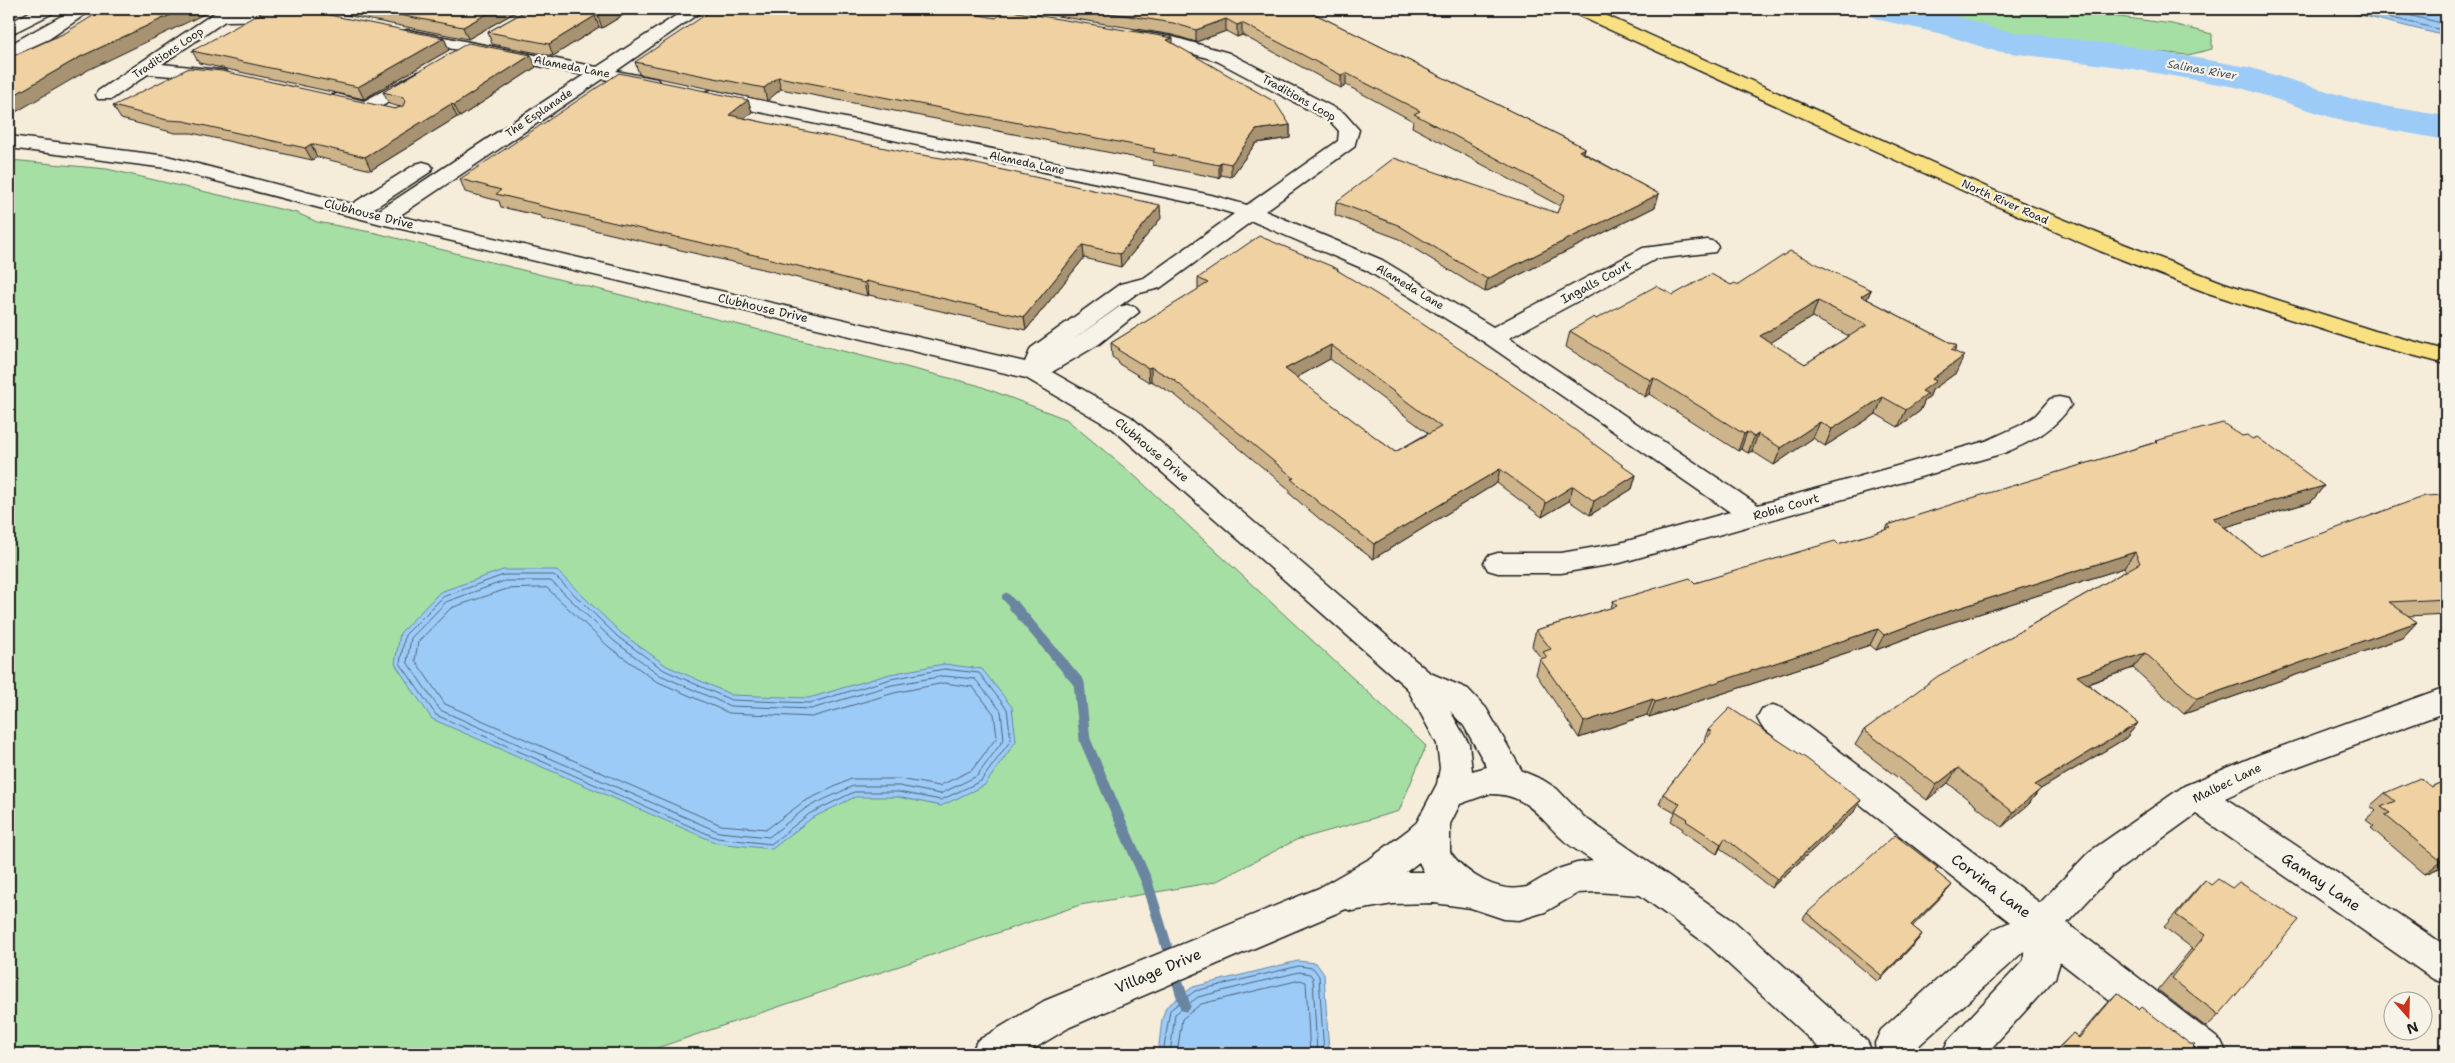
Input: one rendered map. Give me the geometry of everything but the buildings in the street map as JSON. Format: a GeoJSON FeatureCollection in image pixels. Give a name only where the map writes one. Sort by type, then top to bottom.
{"type":"FeatureCollection","features":[{"type":"Feature","properties":{"kind":"main road","name":"North River Road"},"geometry":{"type":"LineString","coordinates":[[1579,9],[1997,199],[2108,246],[2226,291],[2367,336],[2446,357]]}},
{"type":"Feature","properties":{"kind":"street"},"geometry":{"type":"LineString","coordinates":[[9,30],[47,9]]}},
{"type":"Feature","properties":{"kind":"street"},"geometry":{"type":"LineString","coordinates":[[9,52],[43,35],[86,9]]}},
{"type":"Feature","properties":{"kind":"street","name":"The Esplanade"},"geometry":{"type":"LineString","coordinates":[[381,218],[441,162],[673,9]]}},
{"type":"Feature","properties":{"kind":"street","name":"The Esplanade"},"geometry":{"type":"LineString","coordinates":[[356,212],[441,162],[601,73],[697,9]]}},
{"type":"Feature","properties":{"kind":"street"},"geometry":{"type":"LineString","coordinates":[[227,12],[312,17]]}},
{"type":"Feature","properties":{"kind":"street","name":"Traditions Loop"},"geometry":{"type":"LineString","coordinates":[[105,95],[227,12]]}},
{"type":"Feature","properties":{"kind":"street","name":"Alameda Lane"},"geometry":{"type":"LineString","coordinates":[[385,30],[667,87]]}},
{"type":"Feature","properties":{"kind":"street","name":"Traditions Loop"},"geometry":{"type":"LineString","coordinates":[[1034,372],[1058,361],[1091,339],[1146,296],[1152,284],[1249,212],[1347,143],[1349,130],[1336,117],[1223,58],[1173,42],[1115,32]]}},
{"type":"Feature","properties":{"kind":"street"},"geometry":{"type":"LineString","coordinates":[[367,107],[494,33]]}},
{"type":"Feature","properties":{"kind":"street"},"geometry":{"type":"LineString","coordinates":[[145,68],[236,78]]}},
{"type":"Feature","properties":{"kind":"street","name":"Alameda Lane"},"geometry":{"type":"LineString","coordinates":[[695,92],[1201,199],[1249,212],[1374,266],[1492,337],[1754,516]]}},
{"type":"Feature","properties":{"kind":"street"},"geometry":{"type":"LineString","coordinates":[[320,96],[392,112]]}},
{"type":"Feature","properties":{"kind":"street","name":"Clubhouse Drive"},"geometry":{"type":"LineString","coordinates":[[9,142],[167,162],[356,212],[1034,372],[1122,423],[1419,681],[1457,698],[1474,717],[1510,779]]}},
{"type":"Feature","properties":{"kind":"street","name":"Ingalls Court"},"geometry":{"type":"LineString","coordinates":[[1492,337],[1651,252],[1707,247]]}},
{"type":"Feature","properties":{"kind":"street","name":"Robie Court"},"geometry":{"type":"LineString","coordinates":[[1498,563],[1561,563],[1620,553],[1754,516],[1995,447],[2027,435],[2046,421],[2058,405]]}},
{"type":"Feature","properties":{"kind":"street","name":"Clubhouse Drive"},"geometry":{"type":"LineString","coordinates":[[1419,681],[1432,709],[1450,734],[1454,748],[1455,774],[1451,793],[1436,815],[1431,830]]}},
{"type":"Feature","properties":{"kind":"street","name":"Malbec Lane"},"geometry":{"type":"LineString","coordinates":[[1894,1054],[1894,1043],[2007,941],[2042,925],[2101,863],[2196,796],[2269,764],[2446,699]]}},
{"type":"Feature","properties":{"kind":"street","name":"Corvina Lane"},"geometry":{"type":"LineString","coordinates":[[1773,718],[2208,1054]]}},
{"type":"Feature","properties":{"kind":"street"},"geometry":{"type":"LineString","coordinates":[[1451,793],[1469,784],[1489,780],[1510,779],[1534,790],[1552,804],[1572,827],[1722,934],[1854,1054]]}},
{"type":"Feature","properties":{"kind":"street","name":"Gamay Lane"},"geometry":{"type":"LineString","coordinates":[[2196,796],[2446,967]]}},
{"type":"Feature","properties":{"kind":"street"},"geometry":{"type":"LineString","coordinates":[[1570,880],[1576,858],[1572,827]]}},
{"type":"Feature","properties":{"kind":"street"},"geometry":{"type":"LineString","coordinates":[[1431,830],[1434,859],[1454,879],[1477,894],[1498,902],[1519,904],[1547,895],[1570,880],[1602,877],[1645,880]]}},
{"type":"Feature","properties":{"kind":"street","name":"Village Drive"},"geometry":{"type":"LineString","coordinates":[[990,1054],[1057,1014],[1330,899],[1367,880],[1409,852],[1431,830]]}},
{"type":"Feature","properties":{"kind":"street","name":"Village Drive"},"geometry":{"type":"LineString","coordinates":[[1330,899],[1393,888],[1418,887],[1434,887],[1477,894]]}},
{"type":"Feature","properties":{"kind":"street"},"geometry":{"type":"LineString","coordinates":[[1961,1054],[2042,966],[2042,925]]}},
{"type":"Feature","properties":{"kind":"green space"},"geometry":{"type":"Polygon","coordinates":[[[1893,9],[2079,9],[2097,14],[2172,24],[2212,34],[2212,49],[2188,55],[2100,46],[2022,36],[1893,9]]]}},
{"type":"Feature","properties":{"kind":"green space"},"geometry":{"type":"Polygon","coordinates":[[[10,160],[107,169],[297,213],[317,222],[376,233],[977,385],[1066,419],[1137,478],[1426,746],[1399,811],[1296,840],[1215,882],[1080,905],[639,1054],[9,1054],[10,160]]]}},
{"type":"Feature","properties":{"kind":"water"},"geometry":{"type":"Polygon","coordinates":[[[2337,9],[2446,9],[2446,36],[2348,12],[2337,9]]]}},
{"type":"Feature","properties":{"kind":"water"},"geometry":{"type":"Polygon","coordinates":[[[503,570],[556,570],[621,633],[667,666],[732,695],[809,698],[890,674],[944,664],[982,669],[1012,707],[1016,741],[985,785],[941,806],[898,797],[855,797],[812,818],[772,849],[717,843],[432,719],[395,664],[400,633],[440,592],[503,570]]]}},
{"type":"Feature","properties":{"kind":"water"},"geometry":{"type":"Polygon","coordinates":[[[1298,961],[1316,963],[1324,974],[1329,1054],[1158,1054],[1162,1019],[1166,1007],[1193,987],[1298,961]]]}},
{"type":"Feature","properties":{"kind":"waterway","name":"Salinas River"},"geometry":{"type":"LineString","coordinates":[[1883,9],[1892,13],[1951,25],[1995,40],[2127,57],[2248,78],[2360,114],[2446,128]]}},
{"type":"Feature","properties":{"kind":"waterway"},"geometry":{"type":"LineString","coordinates":[[1006,597],[1015,607]]}},
{"type":"Feature","properties":{"kind":"waterway"},"geometry":{"type":"LineString","coordinates":[[1014,606],[1079,683],[1085,740],[1147,882],[1185,1006]]}}]}
